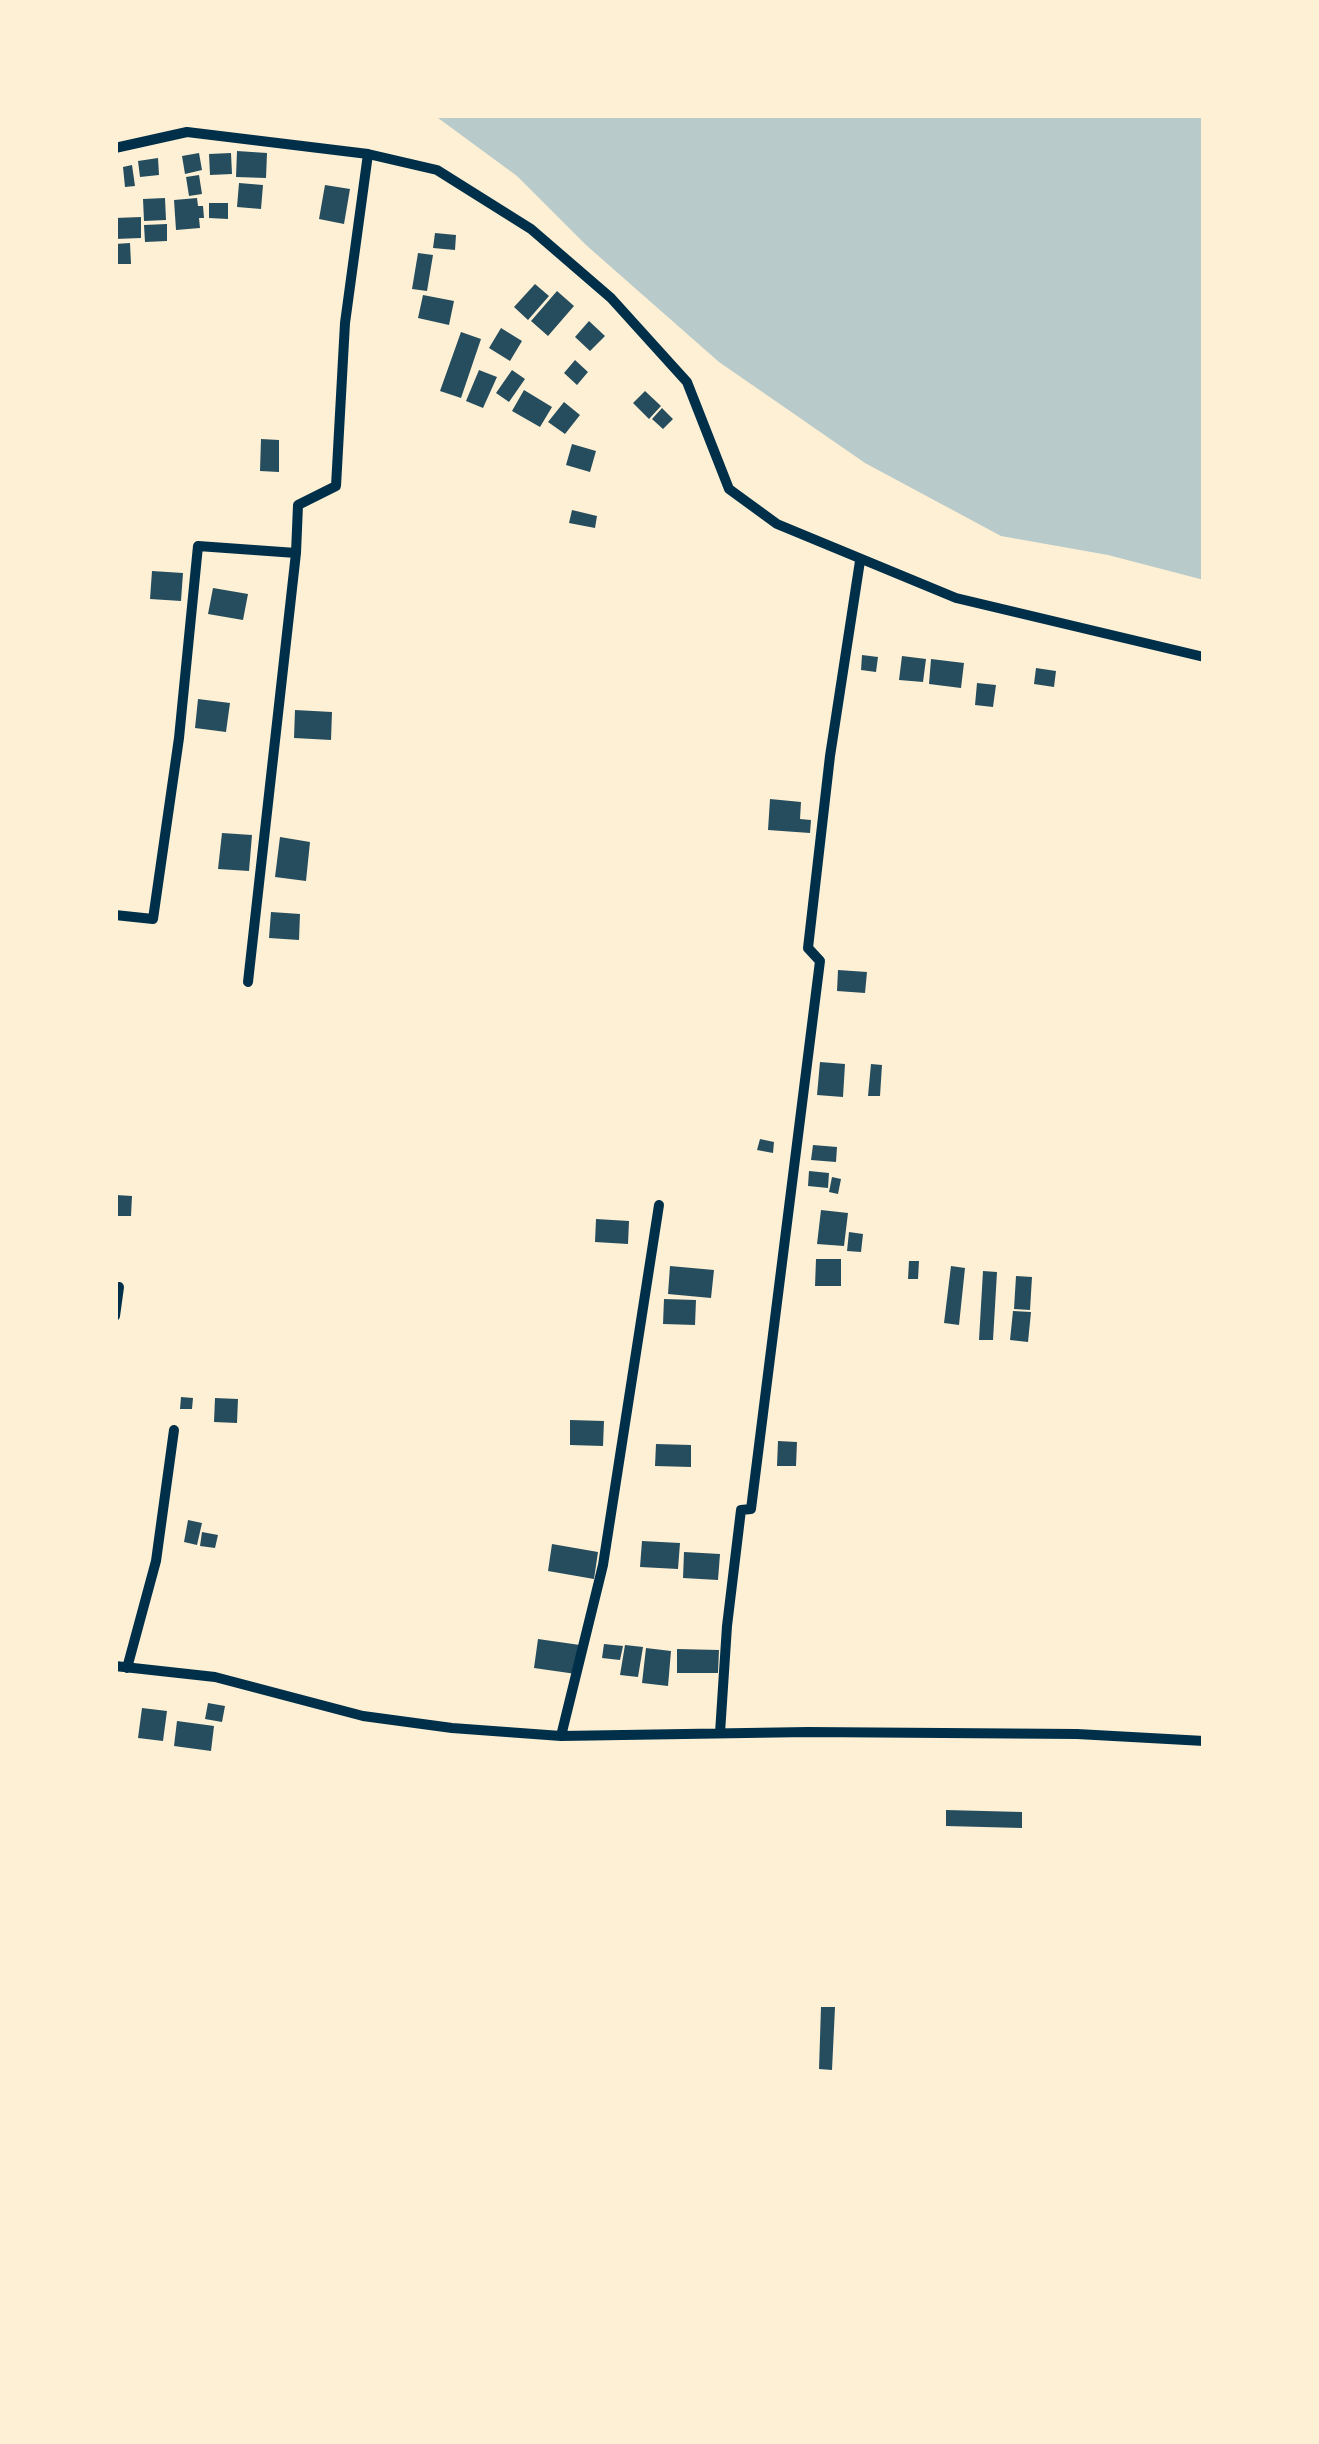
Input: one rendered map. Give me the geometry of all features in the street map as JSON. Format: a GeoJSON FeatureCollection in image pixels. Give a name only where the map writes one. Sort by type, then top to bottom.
{"type":"FeatureCollection","features":[{"type":"Feature","properties":{"kind":"street"},"geometry":{"type":"LineString","coordinates":[[115,148],[187,132],[368,154],[437,170],[531,229],[611,298],[687,382],[729,489],[777,524],[956,598],[1204,658]]}},
{"type":"Feature","properties":{"kind":"street"},"geometry":{"type":"LineString","coordinates":[[248,982],[296,553],[298,505],[336,486],[345,323],[368,154]]}},
{"type":"Feature","properties":{"kind":"street"},"geometry":{"type":"LineString","coordinates":[[115,914],[154,920],[180,738],[198,546],[296,553]]}},
{"type":"Feature","properties":{"kind":"street"},"geometry":{"type":"LineString","coordinates":[[720,1733],[727,1626],[742,1510],[751,1509],[820,961],[808,948],[810,928],[837,702],[860,561]]}},
{"type":"Feature","properties":{"kind":"street"},"geometry":{"type":"LineString","coordinates":[[562,1736],[603,1566],[659,1205]]}},
{"type":"Feature","properties":{"kind":"street"},"geometry":{"type":"LineString","coordinates":[[115,1316],[119,1286]]}},
{"type":"Feature","properties":{"kind":"street"},"geometry":{"type":"LineString","coordinates":[[174,1430],[156,1561],[121,1667],[215,1677],[363,1716],[452,1728],[562,1736],[1076,1734],[1204,1742]]}},
{"type":"Feature","properties":{"kind":"shaded area"},"geometry":{"type":"Polygon","coordinates":[[[434,115],[1204,115],[1204,580],[1108,555],[1001,536],[865,463],[719,362],[586,245],[517,176],[434,115]]]}},
{"type":"Feature","properties":{"kind":"building"},"geometry":{"type":"Polygon","coordinates":[[[237,151],[267,153],[266,178],[236,177],[237,151]]]}},
{"type":"Feature","properties":{"kind":"building"},"geometry":{"type":"Polygon","coordinates":[[[199,153],[202,170],[185,174],[182,156],[199,153]]]}},
{"type":"Feature","properties":{"kind":"building"},"geometry":{"type":"Polygon","coordinates":[[[231,153],[232,174],[210,175],[209,154],[231,153]]]}},
{"type":"Feature","properties":{"kind":"building"},"geometry":{"type":"Polygon","coordinates":[[[158,158],[159,175],[140,177],[138,161],[158,158]]]}},
{"type":"Feature","properties":{"kind":"building"},"geometry":{"type":"Polygon","coordinates":[[[132,165],[135,186],[125,187],[123,167],[132,165]]]}},
{"type":"Feature","properties":{"kind":"building"},"geometry":{"type":"Polygon","coordinates":[[[199,175],[202,194],[189,196],[186,177],[199,175]]]}},
{"type":"Feature","properties":{"kind":"building"},"geometry":{"type":"Polygon","coordinates":[[[239,183],[263,185],[261,209],[237,207],[239,183]]]}},
{"type":"Feature","properties":{"kind":"building"},"geometry":{"type":"Polygon","coordinates":[[[325,185],[350,189],[344,224],[319,219],[325,185]]]}},
{"type":"Feature","properties":{"kind":"building"},"geometry":{"type":"Polygon","coordinates":[[[165,198],[166,220],[144,221],[143,199],[165,198]]]}},
{"type":"Feature","properties":{"kind":"building"},"geometry":{"type":"Polygon","coordinates":[[[197,198],[198,206],[203,206],[200,228],[176,230],[174,200],[197,198]]]}},
{"type":"Feature","properties":{"kind":"building"},"geometry":{"type":"Polygon","coordinates":[[[209,203],[228,203],[228,219],[209,218],[209,203]]]}},
{"type":"Feature","properties":{"kind":"building"},"geometry":{"type":"Polygon","coordinates":[[[141,217],[141,238],[115,239],[115,218],[141,217]]]}},
{"type":"Feature","properties":{"kind":"building"},"geometry":{"type":"Polygon","coordinates":[[[167,224],[167,241],[145,242],[144,225],[167,224]]]}},
{"type":"Feature","properties":{"kind":"building"},"geometry":{"type":"Polygon","coordinates":[[[435,233],[456,235],[455,250],[433,248],[435,233]]]}},
{"type":"Feature","properties":{"kind":"building"},"geometry":{"type":"Polygon","coordinates":[[[130,243],[131,264],[115,264],[115,244],[130,243]]]}},
{"type":"Feature","properties":{"kind":"building"},"geometry":{"type":"Polygon","coordinates":[[[418,253],[433,255],[427,291],[412,289],[418,253]]]}},
{"type":"Feature","properties":{"kind":"building"},"geometry":{"type":"Polygon","coordinates":[[[535,284],[549,296],[528,320],[514,307],[535,284]]]}},
{"type":"Feature","properties":{"kind":"building"},"geometry":{"type":"Polygon","coordinates":[[[557,291],[574,306],[548,336],[531,321],[557,291]]]}},
{"type":"Feature","properties":{"kind":"building"},"geometry":{"type":"Polygon","coordinates":[[[423,295],[454,301],[449,325],[418,318],[423,295]]]}},
{"type":"Feature","properties":{"kind":"building"},"geometry":{"type":"Polygon","coordinates":[[[589,321],[605,336],[590,351],[575,337],[589,321]]]}},
{"type":"Feature","properties":{"kind":"building"},"geometry":{"type":"Polygon","coordinates":[[[501,328],[522,341],[510,361],[489,348],[501,328]]]}},
{"type":"Feature","properties":{"kind":"building"},"geometry":{"type":"Polygon","coordinates":[[[461,332],[481,339],[461,398],[440,391],[461,332]]]}},
{"type":"Feature","properties":{"kind":"building"},"geometry":{"type":"Polygon","coordinates":[[[575,360],[588,372],[577,385],[564,373],[575,360]]]}},
{"type":"Feature","properties":{"kind":"building"},"geometry":{"type":"Polygon","coordinates":[[[479,370],[497,377],[483,408],[466,401],[479,370]]]}},
{"type":"Feature","properties":{"kind":"building"},"geometry":{"type":"Polygon","coordinates":[[[512,370],[525,379],[509,402],[496,393],[512,370]]]}},
{"type":"Feature","properties":{"kind":"building"},"geometry":{"type":"Polygon","coordinates":[[[524,390],[552,407],[540,427],[512,411],[524,390]]]}},
{"type":"Feature","properties":{"kind":"building"},"geometry":{"type":"Polygon","coordinates":[[[645,391],[661,406],[649,419],[633,403],[645,391]]]}},
{"type":"Feature","properties":{"kind":"building"},"geometry":{"type":"Polygon","coordinates":[[[564,402],[580,415],[565,434],[548,422],[564,402]]]}},
{"type":"Feature","properties":{"kind":"building"},"geometry":{"type":"Polygon","coordinates":[[[662,408],[673,419],[663,429],[652,419],[662,408]]]}},
{"type":"Feature","properties":{"kind":"building"},"geometry":{"type":"Polygon","coordinates":[[[261,439],[279,440],[279,472],[260,471],[261,439]]]}},
{"type":"Feature","properties":{"kind":"building"},"geometry":{"type":"Polygon","coordinates":[[[572,444],[596,451],[590,472],[566,465],[572,444]]]}},
{"type":"Feature","properties":{"kind":"building"},"geometry":{"type":"Polygon","coordinates":[[[572,510],[597,516],[595,528],[569,523],[572,510]]]}},
{"type":"Feature","properties":{"kind":"building"},"geometry":{"type":"Polygon","coordinates":[[[152,571],[183,573],[181,601],[150,599],[152,571]]]}},
{"type":"Feature","properties":{"kind":"building"},"geometry":{"type":"Polygon","coordinates":[[[213,588],[248,594],[243,620],[208,614],[213,588]]]}},
{"type":"Feature","properties":{"kind":"building"},"geometry":{"type":"Polygon","coordinates":[[[862,655],[878,657],[876,672],[861,670],[862,655]]]}},
{"type":"Feature","properties":{"kind":"building"},"geometry":{"type":"Polygon","coordinates":[[[902,656],[926,659],[923,682],[899,680],[902,656]]]}},
{"type":"Feature","properties":{"kind":"building"},"geometry":{"type":"Polygon","coordinates":[[[931,659],[964,663],[961,688],[929,684],[931,659]]]}},
{"type":"Feature","properties":{"kind":"building"},"geometry":{"type":"Polygon","coordinates":[[[1036,668],[1056,671],[1054,687],[1034,684],[1036,668]]]}},
{"type":"Feature","properties":{"kind":"building"},"geometry":{"type":"Polygon","coordinates":[[[977,683],[996,685],[993,707],[975,705],[977,683]]]}},
{"type":"Feature","properties":{"kind":"building"},"geometry":{"type":"Polygon","coordinates":[[[198,699],[230,703],[226,732],[195,728],[198,699]]]}},
{"type":"Feature","properties":{"kind":"building"},"geometry":{"type":"Polygon","coordinates":[[[295,710],[332,712],[331,740],[294,738],[295,710]]]}},
{"type":"Feature","properties":{"kind":"building"},"geometry":{"type":"Polygon","coordinates":[[[770,799],[801,802],[800,819],[811,820],[810,833],[768,830],[770,799]]]}},
{"type":"Feature","properties":{"kind":"building"},"geometry":{"type":"Polygon","coordinates":[[[222,833],[252,835],[249,871],[218,869],[222,833]]]}},
{"type":"Feature","properties":{"kind":"building"},"geometry":{"type":"Polygon","coordinates":[[[280,837],[310,842],[306,881],[275,877],[280,837]]]}},
{"type":"Feature","properties":{"kind":"building"},"geometry":{"type":"Polygon","coordinates":[[[271,912],[300,914],[299,940],[269,938],[271,912]]]}},
{"type":"Feature","properties":{"kind":"building"},"geometry":{"type":"Polygon","coordinates":[[[838,970],[867,972],[865,993],[837,991],[838,970]]]}},
{"type":"Feature","properties":{"kind":"building"},"geometry":{"type":"Polygon","coordinates":[[[820,1062],[845,1064],[843,1097],[817,1095],[820,1062]]]}},
{"type":"Feature","properties":{"kind":"building"},"geometry":{"type":"Polygon","coordinates":[[[871,1064],[882,1065],[880,1096],[868,1096],[871,1064]]]}},
{"type":"Feature","properties":{"kind":"building"},"geometry":{"type":"Polygon","coordinates":[[[760,1139],[774,1142],[773,1153],[757,1150],[760,1139]]]}},
{"type":"Feature","properties":{"kind":"building"},"geometry":{"type":"Polygon","coordinates":[[[813,1145],[837,1147],[836,1162],[811,1160],[813,1145]]]}},
{"type":"Feature","properties":{"kind":"building"},"geometry":{"type":"Polygon","coordinates":[[[809,1171],[829,1173],[828,1188],[808,1186],[809,1171]]]}},
{"type":"Feature","properties":{"kind":"building"},"geometry":{"type":"Polygon","coordinates":[[[832,1177],[841,1179],[838,1194],[829,1192],[832,1177]]]}},
{"type":"Feature","properties":{"kind":"building"},"geometry":{"type":"Polygon","coordinates":[[[116,1195],[132,1196],[131,1216],[115,1216],[116,1195]]]}},
{"type":"Feature","properties":{"kind":"building"},"geometry":{"type":"Polygon","coordinates":[[[821,1210],[848,1213],[844,1246],[817,1244],[821,1210]]]}},
{"type":"Feature","properties":{"kind":"building"},"geometry":{"type":"Polygon","coordinates":[[[596,1219],[629,1221],[628,1244],[595,1242],[596,1219]]]}},
{"type":"Feature","properties":{"kind":"building"},"geometry":{"type":"Polygon","coordinates":[[[849,1232],[863,1234],[861,1252],[847,1251],[849,1232]]]}},
{"type":"Feature","properties":{"kind":"building"},"geometry":{"type":"Polygon","coordinates":[[[816,1259],[841,1259],[841,1286],[815,1286],[816,1259]]]}},
{"type":"Feature","properties":{"kind":"building"},"geometry":{"type":"Polygon","coordinates":[[[909,1261],[919,1261],[918,1279],[908,1279],[909,1261]]]}},
{"type":"Feature","properties":{"kind":"building"},"geometry":{"type":"Polygon","coordinates":[[[670,1266],[714,1270],[711,1298],[668,1294],[670,1266]]]}},
{"type":"Feature","properties":{"kind":"building"},"geometry":{"type":"Polygon","coordinates":[[[951,1266],[965,1268],[959,1325],[944,1323],[951,1266]]]}},
{"type":"Feature","properties":{"kind":"building"},"geometry":{"type":"Polygon","coordinates":[[[983,1271],[997,1272],[993,1340],[979,1340],[983,1271]]]}},
{"type":"Feature","properties":{"kind":"building"},"geometry":{"type":"Polygon","coordinates":[[[1016,1276],[1032,1277],[1030,1310],[1014,1309],[1016,1276]]]}},
{"type":"Feature","properties":{"kind":"building"},"geometry":{"type":"Polygon","coordinates":[[[664,1299],[696,1300],[695,1325],[663,1324],[664,1299]]]}},
{"type":"Feature","properties":{"kind":"building"},"geometry":{"type":"Polygon","coordinates":[[[1013,1311],[1031,1312],[1028,1342],[1010,1340],[1013,1311]]]}},
{"type":"Feature","properties":{"kind":"building"},"geometry":{"type":"Polygon","coordinates":[[[181,1397],[193,1398],[192,1409],[180,1409],[181,1397]]]}},
{"type":"Feature","properties":{"kind":"building"},"geometry":{"type":"Polygon","coordinates":[[[215,1398],[238,1399],[237,1423],[214,1422],[215,1398]]]}},
{"type":"Feature","properties":{"kind":"building"},"geometry":{"type":"Polygon","coordinates":[[[570,1420],[604,1421],[603,1446],[570,1445],[570,1420]]]}},
{"type":"Feature","properties":{"kind":"building"},"geometry":{"type":"Polygon","coordinates":[[[778,1441],[797,1442],[796,1466],[777,1466],[778,1441]]]}},
{"type":"Feature","properties":{"kind":"building"},"geometry":{"type":"Polygon","coordinates":[[[656,1444],[691,1445],[691,1467],[655,1466],[656,1444]]]}},
{"type":"Feature","properties":{"kind":"building"},"geometry":{"type":"Polygon","coordinates":[[[188,1520],[202,1523],[197,1545],[184,1542],[188,1520]]]}},
{"type":"Feature","properties":{"kind":"building"},"geometry":{"type":"Polygon","coordinates":[[[202,1532],[218,1535],[215,1548],[200,1546],[202,1532]]]}},
{"type":"Feature","properties":{"kind":"building"},"geometry":{"type":"Polygon","coordinates":[[[642,1541],[680,1543],[678,1569],[640,1567],[642,1541]]]}},
{"type":"Feature","properties":{"kind":"building"},"geometry":{"type":"Polygon","coordinates":[[[552,1544],[598,1552],[594,1579],[548,1571],[552,1544]]]}},
{"type":"Feature","properties":{"kind":"building"},"geometry":{"type":"Polygon","coordinates":[[[684,1552],[720,1554],[718,1580],[683,1578],[684,1552]]]}},
{"type":"Feature","properties":{"kind":"building"},"geometry":{"type":"Polygon","coordinates":[[[538,1639],[580,1645],[576,1674],[534,1668],[538,1639]]]}},
{"type":"Feature","properties":{"kind":"building"},"geometry":{"type":"Polygon","coordinates":[[[604,1644],[623,1646],[620,1660],[602,1658],[604,1644]]]}},
{"type":"Feature","properties":{"kind":"building"},"geometry":{"type":"Polygon","coordinates":[[[625,1645],[643,1647],[638,1677],[620,1675],[625,1645]]]}},
{"type":"Feature","properties":{"kind":"building"},"geometry":{"type":"Polygon","coordinates":[[[646,1648],[671,1651],[668,1686],[642,1683],[646,1648]]]}},
{"type":"Feature","properties":{"kind":"building"},"geometry":{"type":"Polygon","coordinates":[[[677,1649],[719,1650],[718,1673],[677,1673],[677,1649]]]}},
{"type":"Feature","properties":{"kind":"building"},"geometry":{"type":"Polygon","coordinates":[[[208,1703],[225,1706],[222,1722],[205,1719],[208,1703]]]}},
{"type":"Feature","properties":{"kind":"building"},"geometry":{"type":"Polygon","coordinates":[[[142,1708],[167,1711],[163,1741],[138,1738],[142,1708]]]}},
{"type":"Feature","properties":{"kind":"building"},"geometry":{"type":"Polygon","coordinates":[[[177,1721],[214,1726],[211,1751],[174,1746],[177,1721]]]}},
{"type":"Feature","properties":{"kind":"building"},"geometry":{"type":"Polygon","coordinates":[[[946,1810],[1022,1812],[1022,1828],[946,1826],[946,1810]]]}},
{"type":"Feature","properties":{"kind":"building"},"geometry":{"type":"Polygon","coordinates":[[[821,2007],[835,2007],[832,2070],[819,2069],[821,2007]]]}}]}
